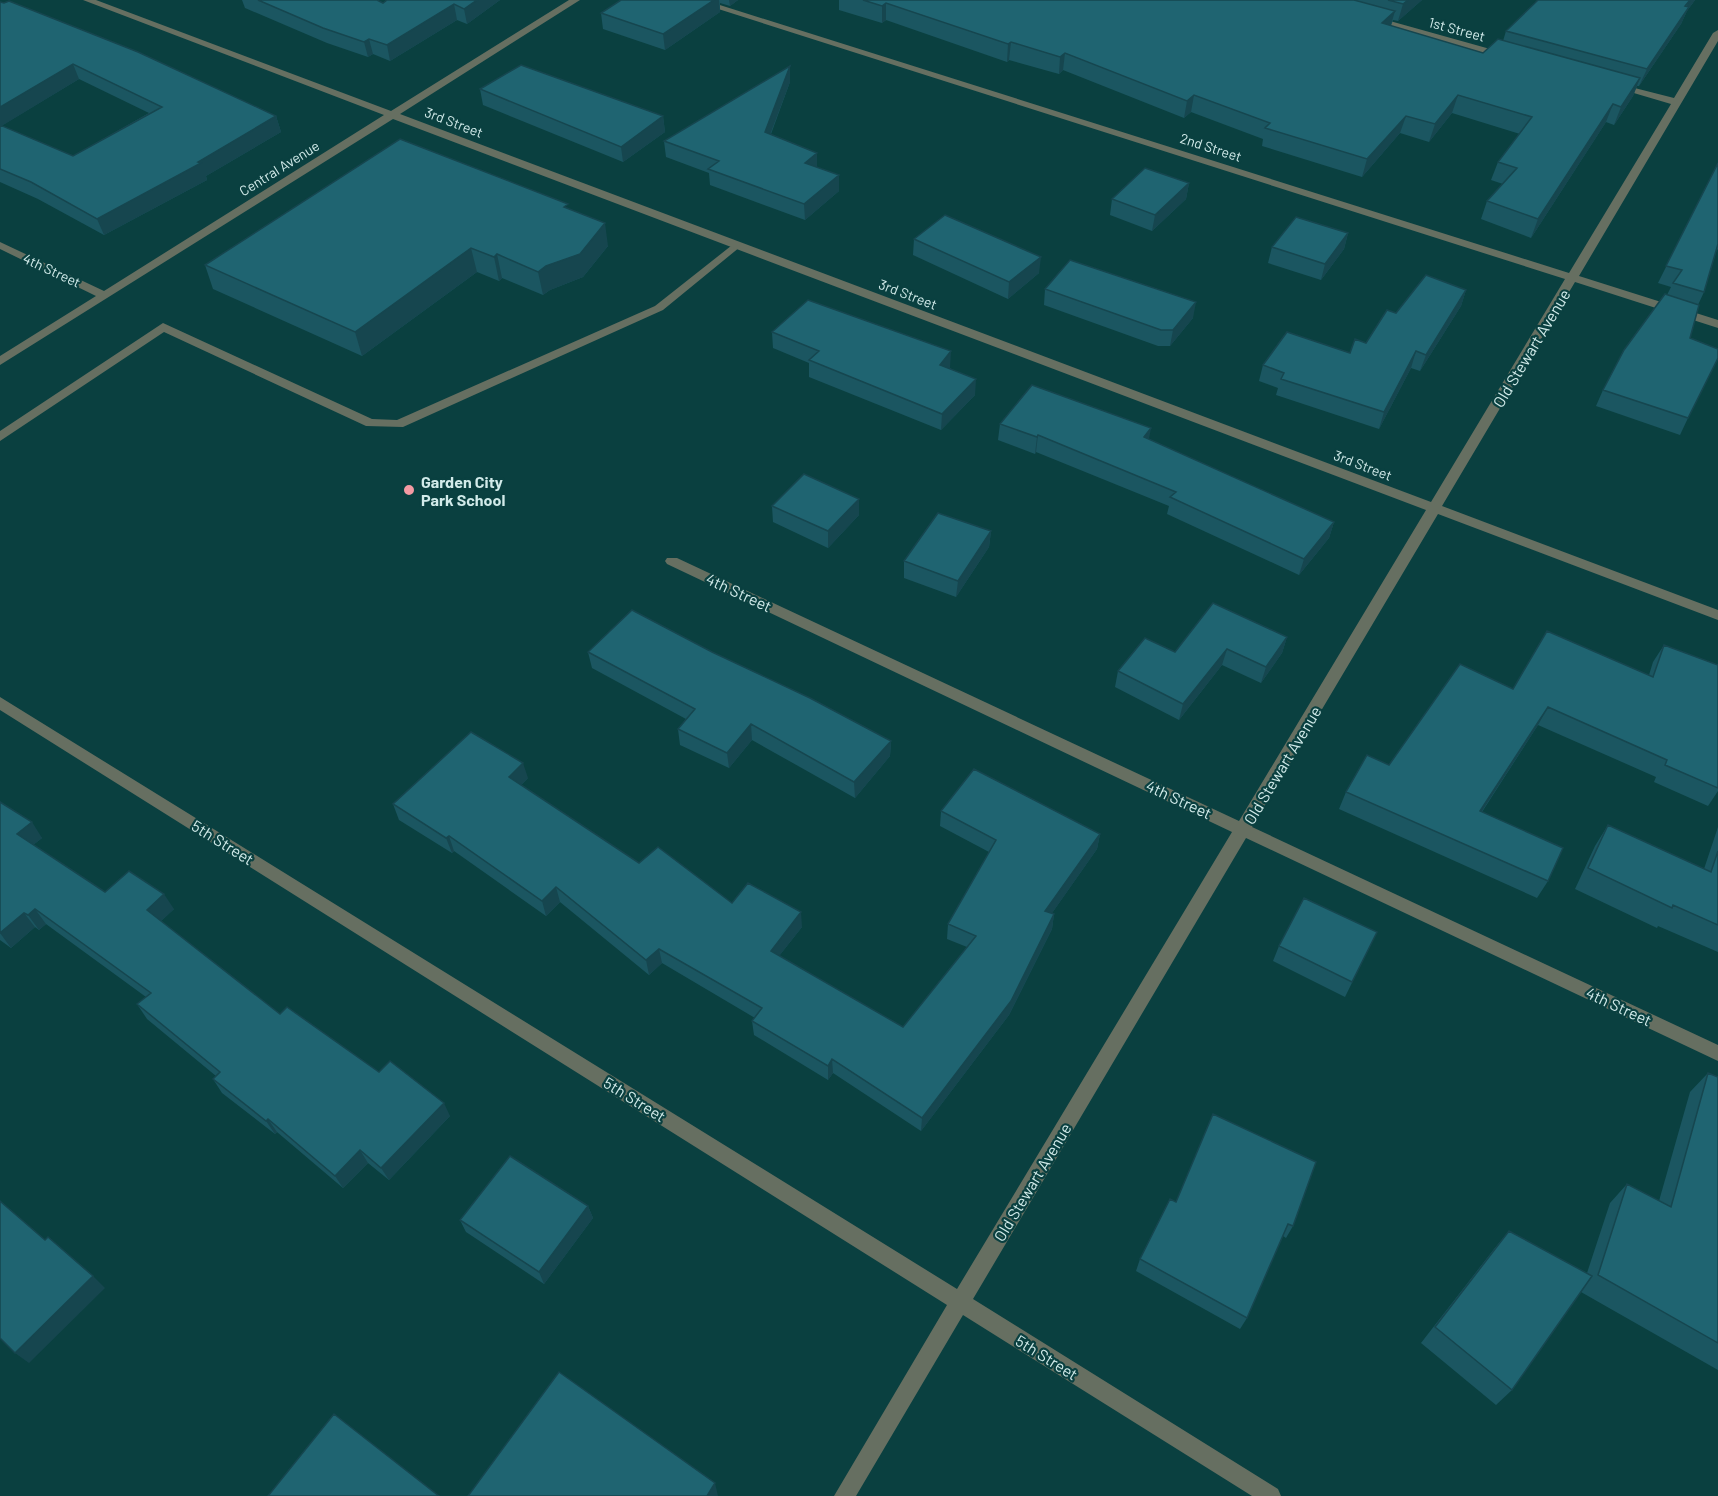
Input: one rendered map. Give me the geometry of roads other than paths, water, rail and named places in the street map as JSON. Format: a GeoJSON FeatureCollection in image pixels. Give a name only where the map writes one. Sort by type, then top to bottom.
{"type":"FeatureCollection","features":[{"type":"Feature","properties":{"kind":"street","name":"3rd Street"},"geometry":{"type":"LineString","coordinates":[[88,0],[1718,615]]}},
{"type":"Feature","properties":{"kind":"street","name":"Central Avenue"},"geometry":{"type":"LineString","coordinates":[[0,361],[575,0]]}},
{"type":"Feature","properties":{"kind":"street","name":"2nd Street"},"geometry":{"type":"LineString","coordinates":[[695,0],[1718,324]]}},
{"type":"Feature","properties":{"kind":"street","name":"1st Street"},"geometry":{"type":"LineString","coordinates":[[1358,15],[1517,59]]}},
{"type":"Feature","properties":{"kind":"street","name":"Old Stewart Avenue"},"geometry":{"type":"LineString","coordinates":[[844,1496],[1718,33]]}},
{"type":"Feature","properties":{"kind":"street"},"geometry":{"type":"LineString","coordinates":[[1608,84],[1676,102]]}},
{"type":"Feature","properties":{"kind":"street","name":"4th Street"},"geometry":{"type":"LineString","coordinates":[[0,245],[104,295]]}},
{"type":"Feature","properties":{"kind":"street"},"geometry":{"type":"LineString","coordinates":[[0,437],[163,327],[370,423],[399,424],[659,308],[736,245]]}},
{"type":"Feature","properties":{"kind":"street","name":"4th Street"},"geometry":{"type":"LineString","coordinates":[[672,561],[1718,1053]]}},
{"type":"Feature","properties":{"kind":"street","name":"5th Street"},"geometry":{"type":"LineString","coordinates":[[0,703],[1270,1496]]}},
{"type":"Feature","properties":{"kind":"place","name":"Garden City Park School"},"geometry":{"type":"Point","coordinates":[409,490]}}]}
